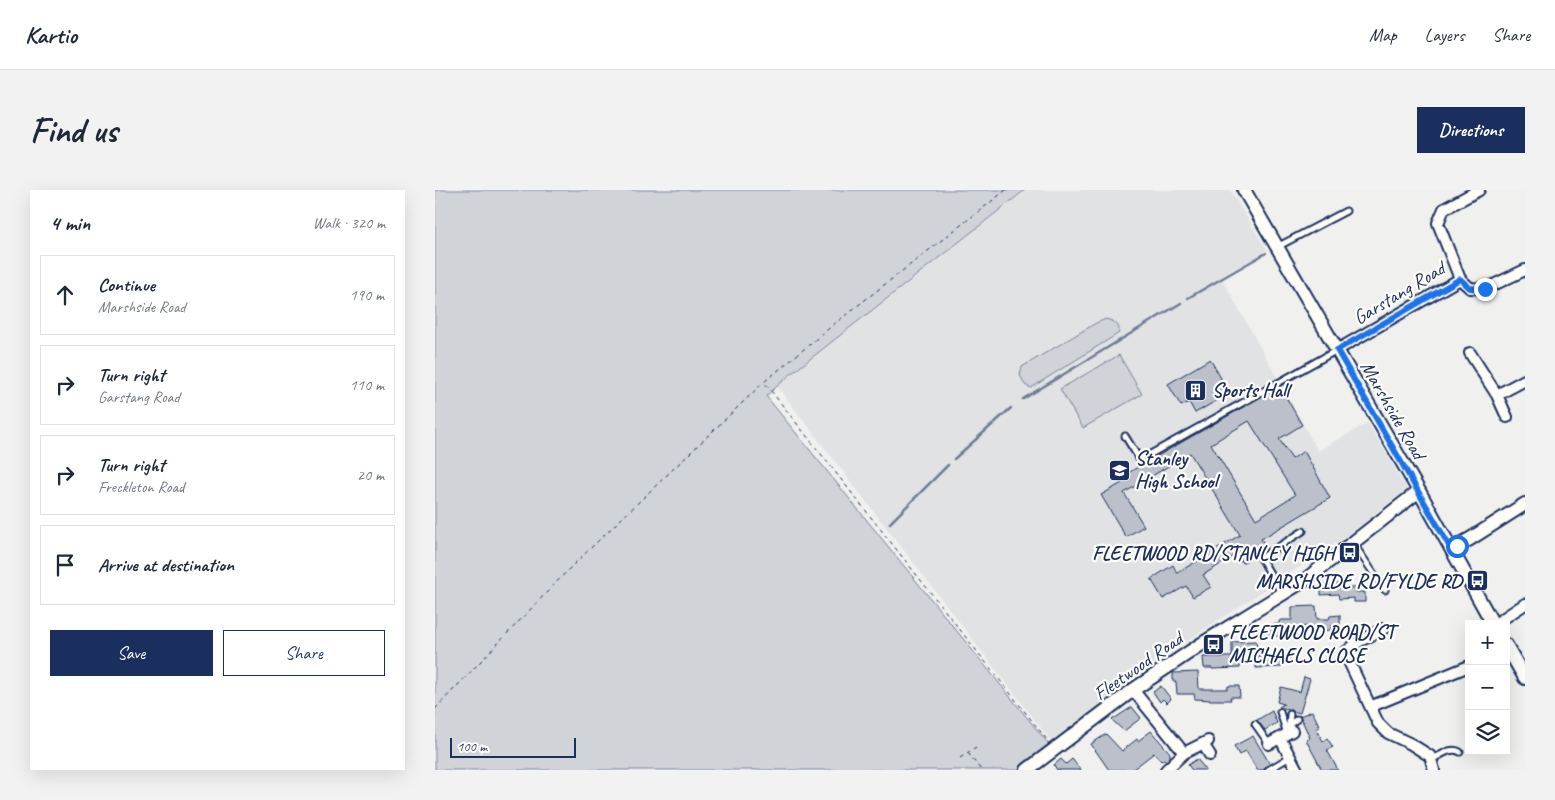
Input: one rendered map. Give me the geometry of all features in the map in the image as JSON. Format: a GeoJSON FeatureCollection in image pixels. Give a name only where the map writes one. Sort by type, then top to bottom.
{"type":"FeatureCollection","features":[{"type":"Feature","properties":{"kind":"street","name":"Marshside Road"},"geometry":{"type":"LineString","coordinates":[[1243,190],[1419,490],[1492,620]]}},
{"type":"Feature","properties":{"kind":"street","name":"Garstang Road"},"geometry":{"type":"LineString","coordinates":[[1337,350],[1460,279],[1438,223],[1444,209],[1479,190]]}},
{"type":"Feature","properties":{"kind":"street"},"geometry":{"type":"LineString","coordinates":[[1460,279],[1470,288],[1485,289],[1523,275]]}},
{"type":"Feature","properties":{"kind":"street"},"geometry":{"type":"LineString","coordinates":[[1469,353],[1497,395],[1507,418]]}},
{"type":"Feature","properties":{"kind":"street"},"geometry":{"type":"LineString","coordinates":[[1497,395],[1525,380]]}},
{"type":"Feature","properties":{"kind":"street","name":"Fleetwood Road"},"geometry":{"type":"LineString","coordinates":[[1033,768],[1133,690],[1203,643],[1305,580],[1419,490]]}},
{"type":"Feature","properties":{"kind":"street"},"geometry":{"type":"LineString","coordinates":[[1451,549],[1525,504]]}},
{"type":"Feature","properties":{"kind":"street"},"geometry":{"type":"LineString","coordinates":[[1500,620],[1525,604]]}},
{"type":"Feature","properties":{"kind":"street"},"geometry":{"type":"LineString","coordinates":[[1383,629],[1358,642],[1345,653],[1379,723],[1388,733],[1430,756],[1433,765]]}},
{"type":"Feature","properties":{"kind":"street"},"geometry":{"type":"LineString","coordinates":[[1510,652],[1525,678]]}},
{"type":"Feature","properties":{"kind":"street"},"geometry":{"type":"LineString","coordinates":[[1372,706],[1465,668]]}},
{"type":"Feature","properties":{"kind":"street"},"geometry":{"type":"LineString","coordinates":[[1133,690],[1183,754]]}},
{"type":"Feature","properties":{"kind":"street"},"geometry":{"type":"LineString","coordinates":[[1269,744],[1287,732],[1290,756],[1297,770]]}},
{"type":"Feature","properties":{"kind":"street"},"geometry":{"type":"LineString","coordinates":[[1166,770],[1183,754],[1205,742],[1210,755]]}},
{"type":"Feature","properties":{"kind":"lane"},"geometry":{"type":"LineString","coordinates":[[1276,248],[1346,211]]}},
{"type":"Feature","properties":{"kind":"lane"},"geometry":{"type":"LineString","coordinates":[[1125,436],[1140,460],[1337,350]]}},
{"type":"Feature","properties":{"kind":"lane"},"geometry":{"type":"LineString","coordinates":[[1282,594],[1261,558],[1303,530]]}},
{"type":"Feature","properties":{"kind":"lane"},"geometry":{"type":"LineString","coordinates":[[1352,542],[1385,590]]}},
{"type":"Feature","properties":{"kind":"lane"},"geometry":{"type":"LineString","coordinates":[[1281,712],[1287,732]]}},
{"type":"Feature","properties":{"kind":"lane"},"geometry":{"type":"LineString","coordinates":[[1287,732],[1290,714]]}},
{"type":"Feature","properties":{"kind":"lane"},"geometry":{"type":"LineString","coordinates":[[1287,732],[1297,719]]}},
{"type":"Feature","properties":{"kind":"lane"},"geometry":{"type":"LineString","coordinates":[[1255,724],[1269,744]]}},
{"type":"Feature","properties":{"kind":"lane"},"geometry":{"type":"LineString","coordinates":[[1433,765],[1451,750],[1456,749],[1460,752]]}},
{"type":"Feature","properties":{"kind":"lane"},"geometry":{"type":"LineString","coordinates":[[1268,770],[1290,756]]}},
{"type":"Feature","properties":{"kind":"path"},"geometry":{"type":"LineString","coordinates":[[435,709],[571,567],[764,382],[838,321],[1006,190]]}},
{"type":"Feature","properties":{"kind":"path"},"geometry":{"type":"LineString","coordinates":[[764,382],[1055,750]]}},
{"type":"Feature","properties":{"kind":"path"},"geometry":{"type":"LineString","coordinates":[[961,758],[976,747]]}},
{"type":"Feature","properties":{"kind":"path"},"geometry":{"type":"LineString","coordinates":[[968,753],[981,770]]}},
{"type":"Feature","properties":{"kind":"shaded area"},"geometry":{"type":"Polygon","coordinates":[[[435,190],[1025,190],[791,374],[766,396],[1051,747],[1020,770],[435,770],[435,190]]]}},
{"type":"Feature","properties":{"kind":"shaded area","name":"Stanley High School"},"geometry":{"type":"Polygon","coordinates":[[[1026,190],[1230,190],[1267,250],[1221,277],[1318,451],[1368,423],[1407,489],[1348,535],[1155,662],[1051,741],[777,386],[1026,190]]]}},
{"type":"Feature","properties":{"kind":"shaded area"},"geometry":{"type":"Polygon","coordinates":[[[1106,319],[1116,323],[1119,327],[1119,333],[1031,388],[1025,385],[1020,375],[1022,367],[1106,319]]]}},
{"type":"Feature","properties":{"kind":"shaded area"},"geometry":{"type":"Polygon","coordinates":[[[1119,355],[1142,394],[1083,428],[1060,389],[1119,355]]]}},
{"type":"Feature","properties":{"kind":"building","name":"Sports Hall"},"geometry":{"type":"Polygon","coordinates":[[[1210,359],[1222,380],[1216,384],[1223,397],[1195,413],[1189,402],[1181,406],[1168,384],[1210,359]]]}},
{"type":"Feature","properties":{"kind":"building"},"geometry":{"type":"Polygon","coordinates":[[[1275,389],[1277,393],[1282,390],[1302,425],[1279,439],[1292,459],[1304,451],[1330,498],[1261,539],[1267,548],[1242,563],[1237,554],[1203,575],[1211,587],[1193,597],[1186,586],[1163,599],[1151,579],[1173,565],[1177,573],[1240,535],[1190,453],[1124,493],[1144,526],[1126,537],[1101,495],[1122,483],[1119,478],[1275,389]],[[1249,421],[1211,444],[1256,519],[1295,495],[1249,421]]]}},
{"type":"Feature","properties":{"kind":"building"},"geometry":{"type":"Polygon","coordinates":[[[1321,584],[1339,584],[1339,588],[1356,588],[1356,592],[1365,592],[1365,602],[1354,602],[1354,598],[1339,599],[1338,594],[1321,595],[1321,584]]]}},
{"type":"Feature","properties":{"kind":"building"},"geometry":{"type":"Polygon","coordinates":[[[1316,606],[1317,619],[1329,619],[1330,616],[1340,615],[1340,626],[1331,626],[1331,630],[1314,631],[1313,626],[1298,627],[1298,631],[1281,632],[1281,636],[1262,636],[1262,625],[1279,624],[1279,621],[1282,620],[1292,620],[1292,607],[1316,606]]]}},
{"type":"Feature","properties":{"kind":"building"},"geometry":{"type":"Polygon","coordinates":[[[1256,641],[1258,656],[1290,653],[1290,662],[1282,662],[1282,667],[1256,668],[1256,663],[1240,664],[1240,668],[1204,668],[1203,657],[1232,657],[1232,642],[1256,641]]]}},
{"type":"Feature","properties":{"kind":"building"},"geometry":{"type":"Polygon","coordinates":[[[1198,672],[1199,689],[1228,689],[1228,686],[1239,686],[1240,697],[1230,697],[1231,700],[1212,700],[1195,699],[1194,694],[1177,694],[1173,673],[1198,672]]]}},
{"type":"Feature","properties":{"kind":"building"},"geometry":{"type":"Polygon","coordinates":[[[1304,677],[1310,679],[1300,713],[1279,707],[1284,704],[1277,702],[1281,687],[1300,692],[1304,677]]]}},
{"type":"Feature","properties":{"kind":"building"},"geometry":{"type":"Polygon","coordinates":[[[1161,686],[1171,699],[1167,703],[1163,699],[1160,702],[1153,692],[1161,686]]]}},
{"type":"Feature","properties":{"kind":"building"},"geometry":{"type":"Polygon","coordinates":[[[1132,707],[1141,718],[1124,731],[1112,720],[1132,707]]]}},
{"type":"Feature","properties":{"kind":"building"},"geometry":{"type":"Polygon","coordinates":[[[1272,711],[1277,723],[1265,730],[1257,720],[1272,711]]]}},
{"type":"Feature","properties":{"kind":"building"},"geometry":{"type":"Polygon","coordinates":[[[1312,711],[1320,727],[1316,729],[1323,741],[1327,738],[1333,747],[1327,750],[1338,770],[1322,770],[1306,740],[1310,738],[1300,716],[1312,711]]]}},
{"type":"Feature","properties":{"kind":"building"},"geometry":{"type":"Polygon","coordinates":[[[1151,731],[1170,753],[1170,757],[1166,761],[1164,759],[1161,761],[1154,753],[1132,770],[1109,770],[1091,744],[1106,734],[1122,751],[1151,731]]]}},
{"type":"Feature","properties":{"kind":"building"},"geometry":{"type":"Polygon","coordinates":[[[1253,736],[1270,764],[1264,770],[1257,770],[1246,751],[1239,755],[1234,746],[1253,736]]]}},
{"type":"Feature","properties":{"kind":"building"},"geometry":{"type":"Polygon","coordinates":[[[1061,759],[1066,764],[1072,759],[1081,770],[1057,770],[1054,765],[1061,759]]]}},
{"type":"Feature","properties":{"kind":"building"},"geometry":{"type":"Polygon","coordinates":[[[1197,759],[1206,770],[1192,770],[1188,765],[1197,759]]]}},
{"type":"Feature","properties":{"kind":"waterway"},"geometry":{"type":"LineString","coordinates":[[1188,298],[1266,253]]}},
{"type":"Feature","properties":{"kind":"waterway"},"geometry":{"type":"LineString","coordinates":[[1023,399],[1181,303]]}},
{"type":"Feature","properties":{"kind":"waterway"},"geometry":{"type":"LineString","coordinates":[[954,459],[1011,408]]}},
{"type":"Feature","properties":{"kind":"waterway"},"geometry":{"type":"LineString","coordinates":[[890,523],[948,465]]}},
{"type":"Feature","properties":{"kind":"place","name":"Sports Hall"},"geometry":{"type":"Point","coordinates":[1196,390]}},
{"type":"Feature","properties":{"kind":"place","name":"Stanley High School"},"geometry":{"type":"Point","coordinates":[1119,470]}},
{"type":"Feature","properties":{"kind":"place","name":"FLEETWOOD RD/STANLEY HIGH"},"geometry":{"type":"Point","coordinates":[1350,553]}},
{"type":"Feature","properties":{"kind":"place","name":"MARSHSIDE RD/FYLDE RD"},"geometry":{"type":"Point","coordinates":[1478,581]}},
{"type":"Feature","properties":{"kind":"place","name":"FLEETWOOD ROAD/ST MICHAELS CLOSE"},"geometry":{"type":"Point","coordinates":[1213,644]}},
{"type":"Feature","properties":{"kind":"route"},"geometry":{"type":"LineString","coordinates":[[1457,546],[1451,549],[1337,350],[1460,279],[1470,288],[1485,289]]}}]}
